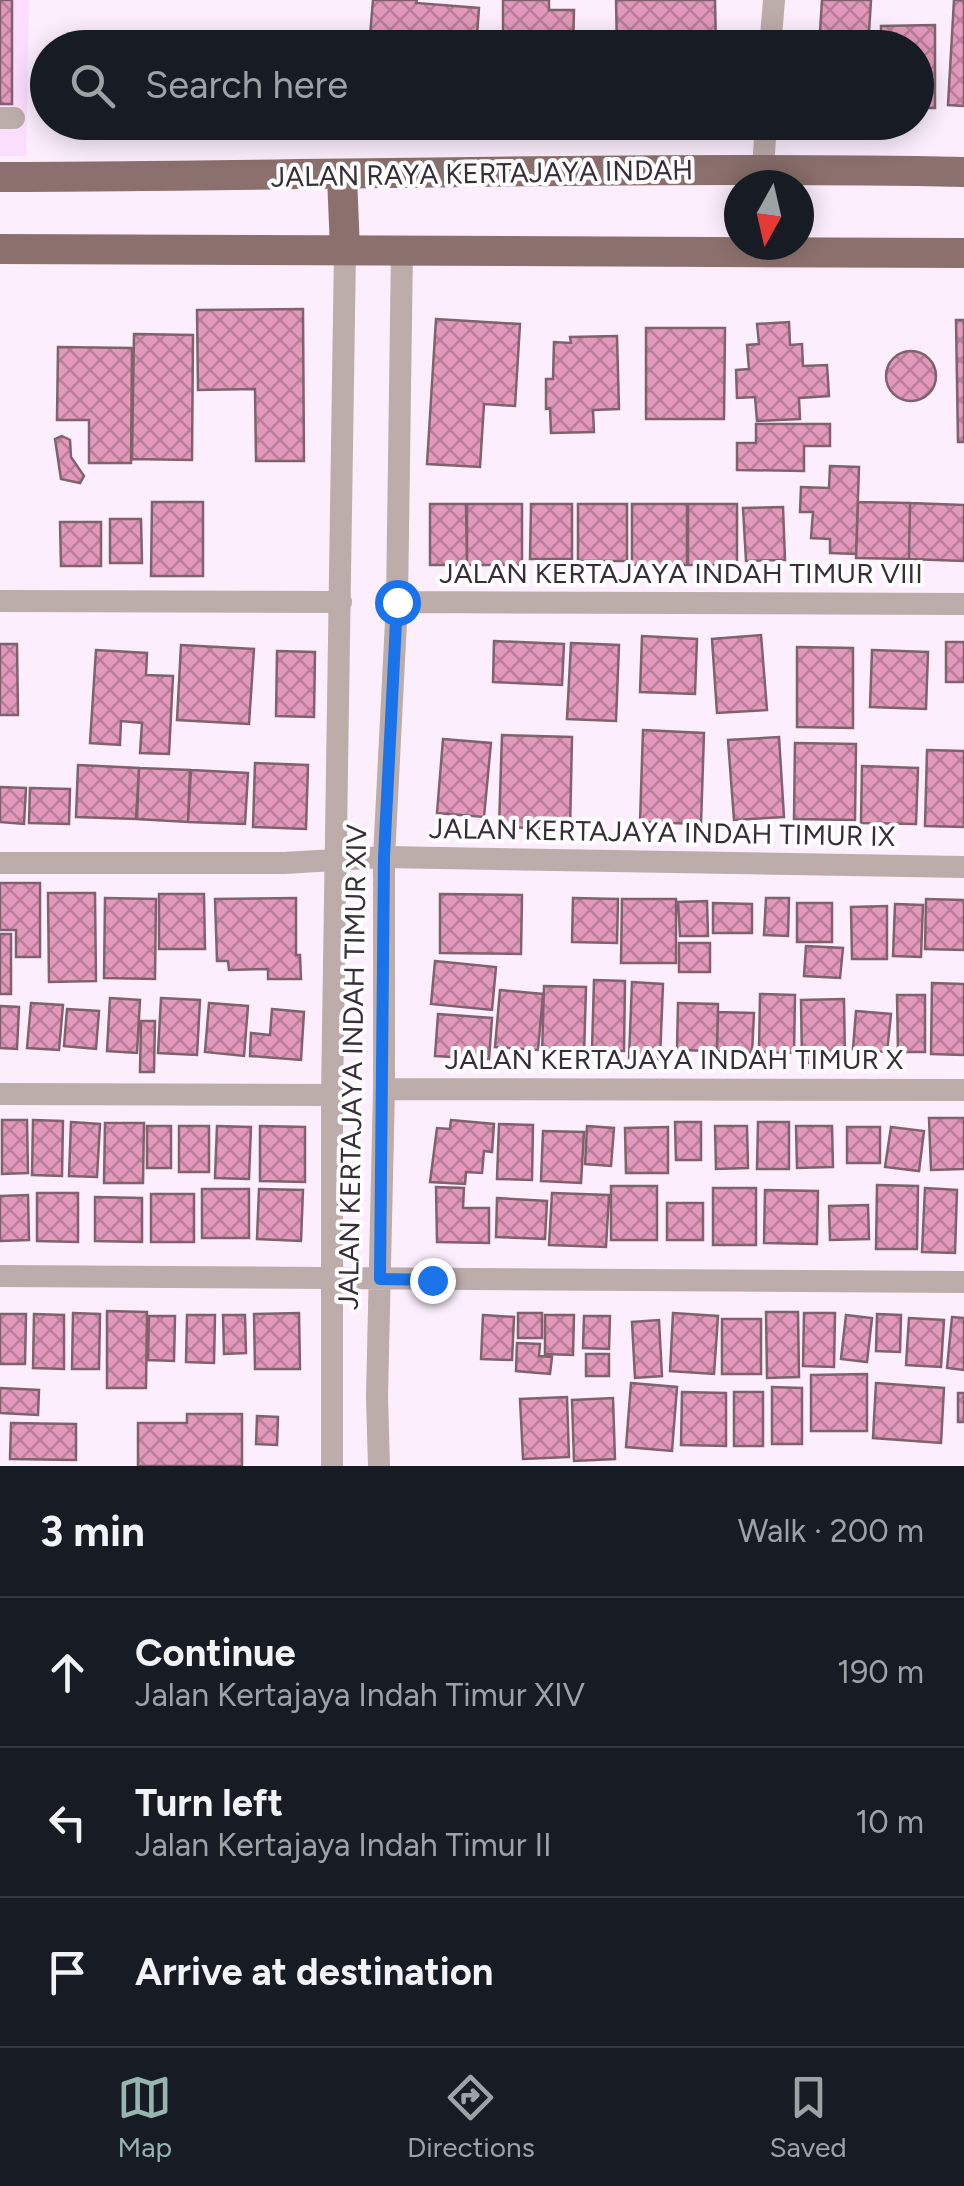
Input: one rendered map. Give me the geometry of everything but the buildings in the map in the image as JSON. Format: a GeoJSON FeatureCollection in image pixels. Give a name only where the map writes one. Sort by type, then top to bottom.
{"type":"FeatureCollection","features":[{"type":"Feature","properties":{"kind":"main road","name":"JALAN RAYA KERTAJAYA INDAH"},"geometry":{"type":"LineString","coordinates":[[0,177],[342,176],[763,168],[964,172]]}},
{"type":"Feature","properties":{"kind":"main road"},"geometry":{"type":"LineString","coordinates":[[342,176],[345,250]]}},
{"type":"Feature","properties":{"kind":"main road"},"geometry":{"type":"LineString","coordinates":[[0,249],[964,253]]}},
{"type":"Feature","properties":{"kind":"street"},"geometry":{"type":"LineString","coordinates":[[772,30],[774,0]]}},
{"type":"Feature","properties":{"kind":"street"},"geometry":{"type":"LineString","coordinates":[[763,168],[765,140]]}},
{"type":"Feature","properties":{"kind":"street","name":"JALAN KERTAJAYA INDAH TIMUR XIV"},"geometry":{"type":"LineString","coordinates":[[380,1466],[377,1398],[384,1089],[384,857],[397,602],[402,249]]}},
{"type":"Feature","properties":{"kind":"street","name":"JALAN KERTAJAYA INDAH TIMUR XIV"},"geometry":{"type":"LineString","coordinates":[[332,1466],[334,860],[345,250]]}},
{"type":"Feature","properties":{"kind":"street"},"geometry":{"type":"LineString","coordinates":[[0,601],[341,602]]}},
{"type":"Feature","properties":{"kind":"street","name":"JALAN KERTAJAYA INDAH TIMUR VIII"},"geometry":{"type":"LineString","coordinates":[[397,602],[964,604]]}},
{"type":"Feature","properties":{"kind":"street","name":"JALAN KERTAJAYA INDAH TIMUR IX"},"geometry":{"type":"LineString","coordinates":[[0,863],[384,857],[964,867]]}},
{"type":"Feature","properties":{"kind":"street","name":"JALAN KERTAJAYA INDAH TIMUR X"},"geometry":{"type":"LineString","coordinates":[[384,1089],[964,1090]]}},
{"type":"Feature","properties":{"kind":"street"},"geometry":{"type":"LineString","coordinates":[[0,1094],[332,1095]]}},
{"type":"Feature","properties":{"kind":"street"},"geometry":{"type":"LineString","coordinates":[[0,1276],[964,1282]]}},
{"type":"Feature","properties":{"kind":"shaded area"},"geometry":{"type":"Polygon","coordinates":[[[0,0],[29,0],[26,156],[0,156],[0,0]]]}},
{"type":"Feature","properties":{"kind":"route"},"geometry":{"type":"LineString","coordinates":[[397,602],[384,857],[380,1279],[432,1280]]}}]}
